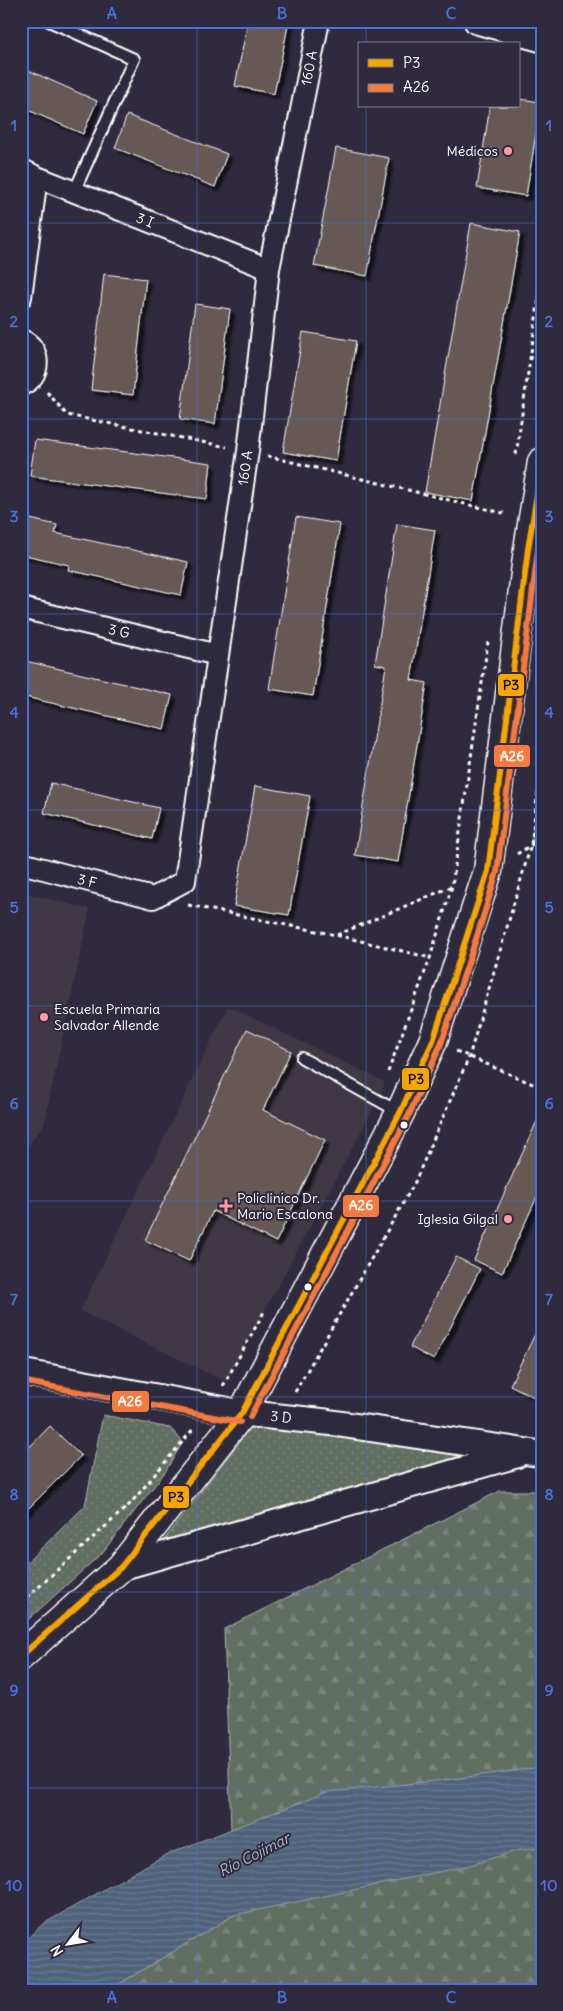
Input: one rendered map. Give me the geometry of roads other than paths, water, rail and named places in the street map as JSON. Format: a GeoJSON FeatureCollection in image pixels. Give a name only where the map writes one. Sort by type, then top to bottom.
{"type":"FeatureCollection","features":[{"type":"Feature","properties":{"kind":"main road"},"geometry":{"type":"LineString","coordinates":[[21,1656],[122,1567],[242,1413],[389,1107],[433,1041],[488,871],[528,549],[542,462]]}},
{"type":"Feature","properties":{"kind":"street","name":"160 A"},"geometry":{"type":"LineString","coordinates":[[154,898],[185,881],[248,451],[269,269],[319,21]]}},
{"type":"Feature","properties":{"kind":"street"},"geometry":{"type":"LineString","coordinates":[[477,21],[542,39]]}},
{"type":"Feature","properties":{"kind":"street","name":"3 I"},"geometry":{"type":"LineString","coordinates":[[29,173],[269,269]]}},
{"type":"Feature","properties":{"kind":"street"},"geometry":{"type":"LineString","coordinates":[[21,296],[29,173]]}},
{"type":"Feature","properties":{"kind":"street"},"geometry":{"type":"LineString","coordinates":[[21,340],[33,348],[37,358],[37,368],[33,377],[21,385]]}},
{"type":"Feature","properties":{"kind":"street","name":"3 G"},"geometry":{"type":"LineString","coordinates":[[21,608],[218,655]]}},
{"type":"Feature","properties":{"kind":"street","name":"3 F"},"geometry":{"type":"LineString","coordinates":[[21,863],[154,898]]}},
{"type":"Feature","properties":{"kind":"street","name":"3 D"},"geometry":{"type":"LineString","coordinates":[[21,1372],[242,1413],[326,1422],[533,1453]]}},
{"type":"Feature","properties":{"kind":"street"},"geometry":{"type":"LineString","coordinates":[[122,1567],[533,1453]]}},
{"type":"Feature","properties":{"kind":"lane"},"geometry":{"type":"LineString","coordinates":[[49,21],[134,59],[74,192]]}},
{"type":"Feature","properties":{"kind":"lane"},"geometry":{"type":"LineString","coordinates":[[302,1058],[389,1107]]}},
{"type":"Feature","properties":{"kind":"water","name":"Río Cojímar"},"geometry":{"type":"Polygon","coordinates":[[[542,1767],[542,1848],[519,1850],[467,1866],[234,1915],[109,1990],[21,1990],[21,1944],[43,1924],[165,1855],[327,1792],[437,1781],[542,1767]]]}},
{"type":"Feature","properties":{"kind":"place","name":"Médicos"},"geometry":{"type":"Point","coordinates":[508,151]}},
{"type":"Feature","properties":{"kind":"place","name":"Escuela Primaria Salvador Allende"},"geometry":{"type":"Point","coordinates":[44,1017]}},
{"type":"Feature","properties":{"kind":"place","name":"Policlínico Dr. Mario Escalona"},"geometry":{"type":"Point","coordinates":[226,1206]}},
{"type":"Feature","properties":{"kind":"place","name":"Iglesia Gilgal"},"geometry":{"type":"Point","coordinates":[508,1219]}}]}
